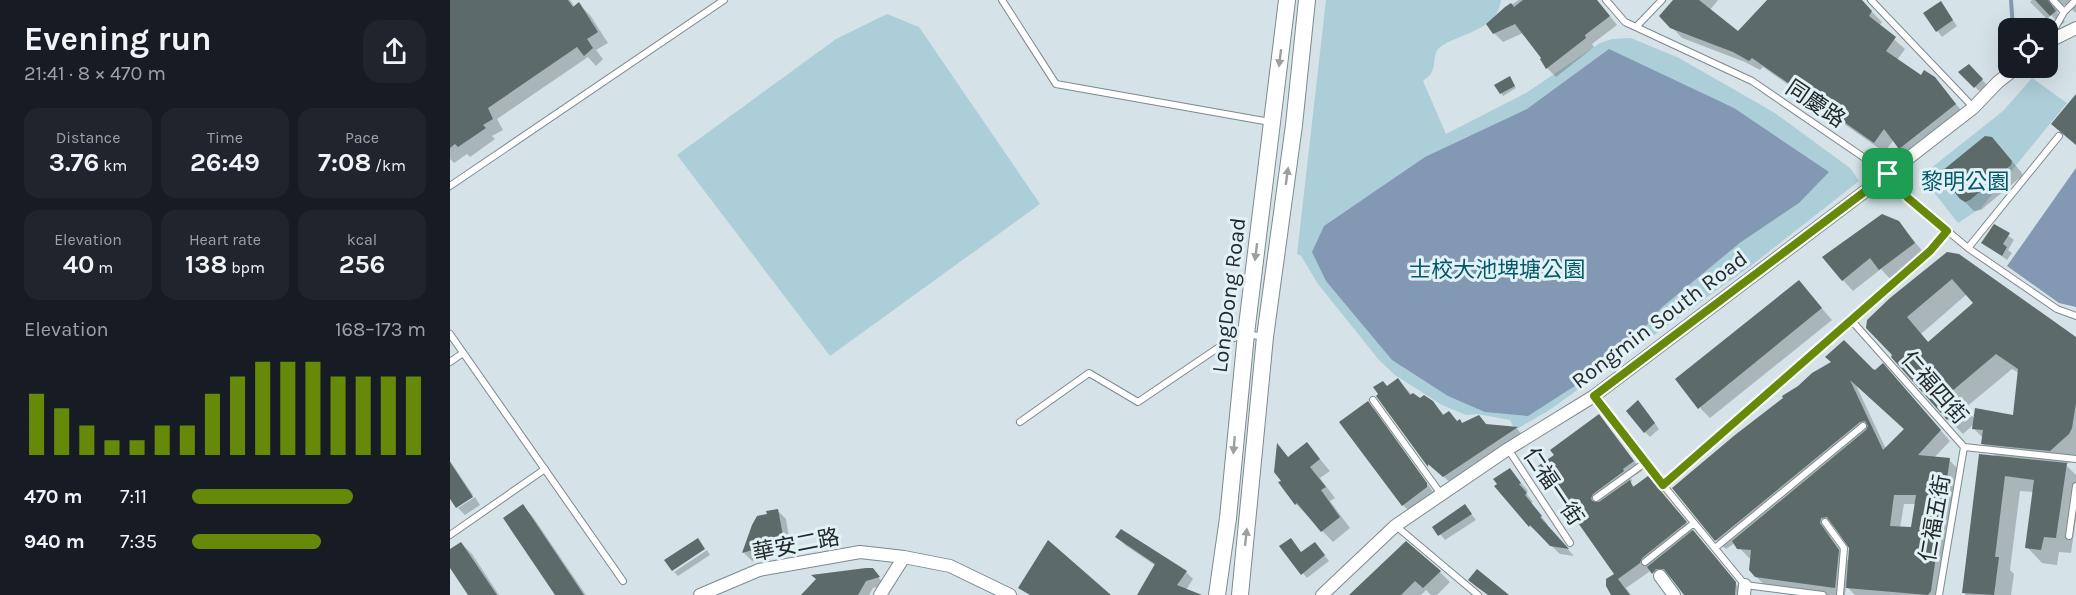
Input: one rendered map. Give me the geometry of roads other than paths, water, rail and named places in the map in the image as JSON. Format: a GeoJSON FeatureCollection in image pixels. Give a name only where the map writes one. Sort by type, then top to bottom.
{"type":"FeatureCollection","features":[{"type":"Feature","properties":{"kind":"street","name":"LongDong Road"},"geometry":{"type":"LineString","coordinates":[[1218,595],[1246,334],[1287,0]]}},
{"type":"Feature","properties":{"kind":"street","name":"LongDong Road"},"geometry":{"type":"LineString","coordinates":[[1240,595],[1265,337],[1294,125],[1307,0]]}},
{"type":"Feature","properties":{"kind":"street"},"geometry":{"type":"LineString","coordinates":[[2058,36],[2076,28]]}},
{"type":"Feature","properties":{"kind":"street","name":"Rongmin South Road"},"geometry":{"type":"LineString","coordinates":[[1322,595],[1395,526],[1508,450],[1594,396],[1888,174],[1973,108],[2005,78]]}},
{"type":"Feature","properties":{"kind":"street","name":"華安二路"},"geometry":{"type":"LineString","coordinates":[[700,595],[759,570],[860,552],[904,557],[950,566],[1010,595]]}},
{"type":"Feature","properties":{"kind":"street"},"geometry":{"type":"LineString","coordinates":[[880,595],[904,557]]}},
{"type":"Feature","properties":{"kind":"street"},"geometry":{"type":"LineString","coordinates":[[1660,576],[1674,595]]}},
{"type":"Feature","properties":{"kind":"lane"},"geometry":{"type":"LineString","coordinates":[[450,186],[724,0]]}},
{"type":"Feature","properties":{"kind":"lane"},"geometry":{"type":"LineString","coordinates":[[1002,0],[1056,84],[1272,122]]}},
{"type":"Feature","properties":{"kind":"lane","name":"同慶路"},"geometry":{"type":"LineString","coordinates":[[1606,0],[1625,22],[1752,81],[1888,174],[1908,198],[1968,248],[2057,309],[2076,316]]}},
{"type":"Feature","properties":{"kind":"lane"},"geometry":{"type":"LineString","coordinates":[[1636,27],[1662,0]]}},
{"type":"Feature","properties":{"kind":"lane"},"geometry":{"type":"LineString","coordinates":[[1871,0],[1973,108]]}},
{"type":"Feature","properties":{"kind":"lane"},"geometry":{"type":"LineString","coordinates":[[2053,0],[2064,12]]}},
{"type":"Feature","properties":{"kind":"lane"},"geometry":{"type":"LineString","coordinates":[[2058,23],[2064,12],[2076,0]]}},
{"type":"Feature","properties":{"kind":"lane"},"geometry":{"type":"LineString","coordinates":[[1968,248],[2059,136]]}},
{"type":"Feature","properties":{"kind":"lane"},"geometry":{"type":"LineString","coordinates":[[1663,485],[1930,251],[1947,231]]}},
{"type":"Feature","properties":{"kind":"lane","name":"仁福四街"},"geometry":{"type":"LineString","coordinates":[[1851,320],[1964,447],[2076,459]]}},
{"type":"Feature","properties":{"kind":"lane"},"geometry":{"type":"LineString","coordinates":[[450,334],[623,580]]}},
{"type":"Feature","properties":{"kind":"lane"},"geometry":{"type":"LineString","coordinates":[[1020,422],[1089,373],[1138,402],[1231,339],[1246,334],[1265,337]]}},
{"type":"Feature","properties":{"kind":"lane"},"geometry":{"type":"LineString","coordinates":[[450,362],[463,353]]}},
{"type":"Feature","properties":{"kind":"lane"},"geometry":{"type":"LineString","coordinates":[[1594,396],[1745,590],[1823,595]]}},
{"type":"Feature","properties":{"kind":"lane"},"geometry":{"type":"LineString","coordinates":[[1373,400],[1441,494]]}},
{"type":"Feature","properties":{"kind":"lane"},"geometry":{"type":"LineString","coordinates":[[1714,548],[1863,426]]}},
{"type":"Feature","properties":{"kind":"lane","name":"仁福五街"},"geometry":{"type":"LineString","coordinates":[[1939,595],[1964,447]]}},
{"type":"Feature","properties":{"kind":"lane","name":"仁福一街"},"geometry":{"type":"LineString","coordinates":[[1508,450],[1570,543]]}},
{"type":"Feature","properties":{"kind":"lane"},"geometry":{"type":"LineString","coordinates":[[1596,498],[1646,462]]}},
{"type":"Feature","properties":{"kind":"lane"},"geometry":{"type":"LineString","coordinates":[[450,534],[545,469]]}},
{"type":"Feature","properties":{"kind":"lane"},"geometry":{"type":"LineString","coordinates":[[2069,536],[2076,486]]}},
{"type":"Feature","properties":{"kind":"lane"},"geometry":{"type":"LineString","coordinates":[[1825,522],[1844,548],[1840,595]]}},
{"type":"Feature","properties":{"kind":"lane"},"geometry":{"type":"LineString","coordinates":[[1645,562],[1694,523]]}},
{"type":"Feature","properties":{"kind":"lane"},"geometry":{"type":"LineString","coordinates":[[1395,526],[1479,595]]}},
{"type":"Feature","properties":{"kind":"waterway"},"geometry":{"type":"LineString","coordinates":[[2011,0],[2012,18]]}},
{"type":"Feature","properties":{"kind":"park label","name":"黎明公園"},"geometry":{"type":"Point","coordinates":[1965,181]}},
{"type":"Feature","properties":{"kind":"park label","name":"士校大池埤塘公園"},"geometry":{"type":"Point","coordinates":[1497,269]}}]}
